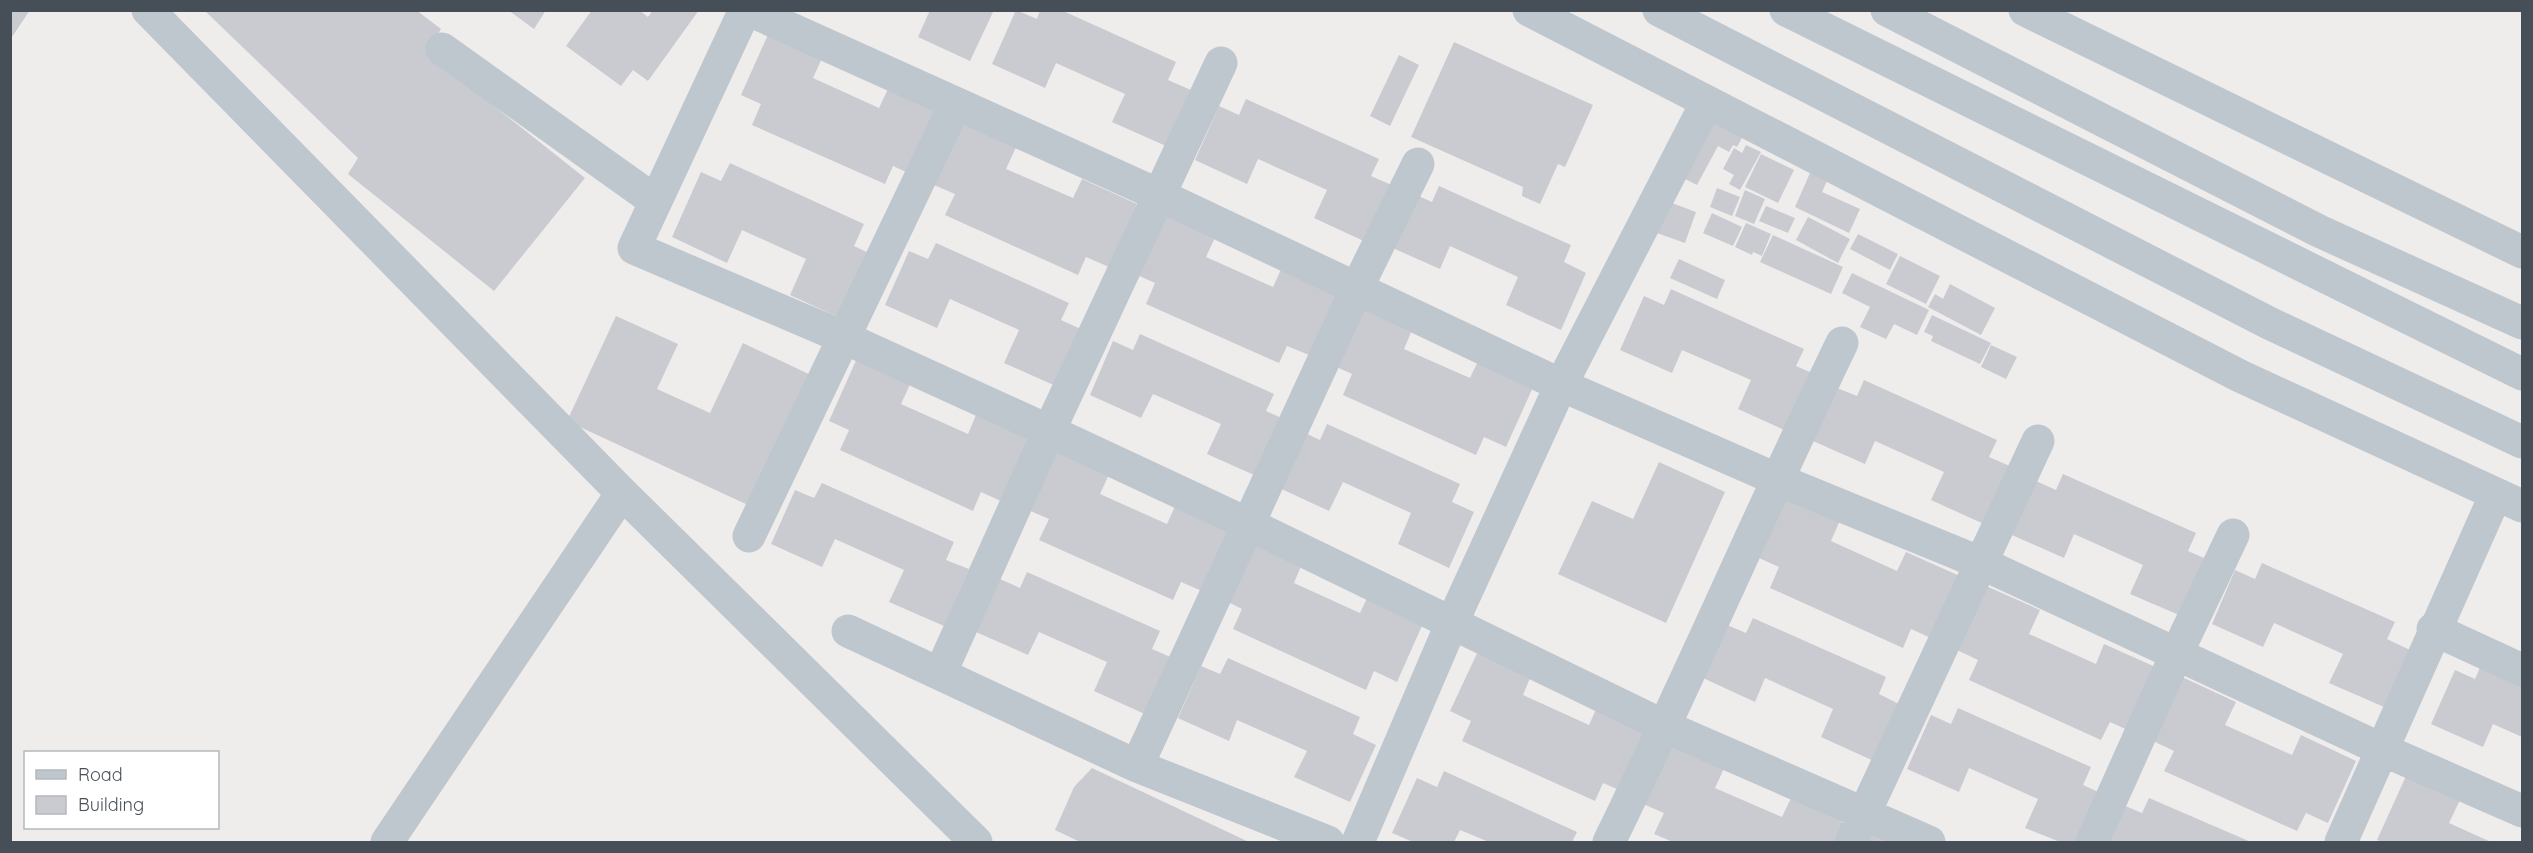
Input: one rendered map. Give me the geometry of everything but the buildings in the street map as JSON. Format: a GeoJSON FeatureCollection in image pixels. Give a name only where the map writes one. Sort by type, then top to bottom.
{"type":"FeatureCollection","features":[{"type":"Feature","properties":{"kind":"street"},"geometry":{"type":"LineString","coordinates":[[148,10],[622,493],[976,843]]}},
{"type":"Feature","properties":{"kind":"street"},"geometry":{"type":"LineString","coordinates":[[1929,843],[1858,828],[1666,727],[1451,625],[1248,524],[845,338],[634,248],[747,10],[1159,195],[1561,385],[1776,479],[1982,563],[2383,750],[2523,811]]}},
{"type":"Feature","properties":{"kind":"street"},"geometry":{"type":"LineString","coordinates":[[1529,10],[2240,376],[2509,500],[2433,629],[2383,750],[2341,843]]}},
{"type":"Feature","properties":{"kind":"street"},"geometry":{"type":"LineString","coordinates":[[1659,10],[2269,323],[2523,442]]}},
{"type":"Feature","properties":{"kind":"street"},"geometry":{"type":"LineString","coordinates":[[1786,10],[2523,374]]}},
{"type":"Feature","properties":{"kind":"street"},"geometry":{"type":"LineString","coordinates":[[1887,10],[2319,231],[2523,323]]}},
{"type":"Feature","properties":{"kind":"street"},"geometry":{"type":"LineString","coordinates":[[2025,10],[2073,21],[2523,252]]}},
{"type":"Feature","properties":{"kind":"street"},"geometry":{"type":"LineString","coordinates":[[442,49],[655,201]]}},
{"type":"Feature","properties":{"kind":"street"},"geometry":{"type":"LineString","coordinates":[[940,674],[1048,431],[1221,63]]}},
{"type":"Feature","properties":{"kind":"street"},"geometry":{"type":"LineString","coordinates":[[1358,843],[1451,625],[1561,385],[1707,102]]}},
{"type":"Feature","properties":{"kind":"street"},"geometry":{"type":"LineString","coordinates":[[749,536],[956,105]]}},
{"type":"Feature","properties":{"kind":"street"},"geometry":{"type":"LineString","coordinates":[[1137,766],[1357,288],[1418,164]]}},
{"type":"Feature","properties":{"kind":"street"},"geometry":{"type":"LineString","coordinates":[[1609,843],[1666,727],[1776,479],[1842,343]]}},
{"type":"Feature","properties":{"kind":"street"},"geometry":{"type":"LineString","coordinates":[[1858,828],[2038,441]]}},
{"type":"Feature","properties":{"kind":"street"},"geometry":{"type":"LineString","coordinates":[[387,843],[622,493]]}},
{"type":"Feature","properties":{"kind":"street"},"geometry":{"type":"LineString","coordinates":[[2092,843],[2176,655],[2233,535]]}},
{"type":"Feature","properties":{"kind":"street"},"geometry":{"type":"LineString","coordinates":[[2433,629],[2523,670]]}},
{"type":"Feature","properties":{"kind":"street"},"geometry":{"type":"LineString","coordinates":[[848,631],[1137,766],[1328,843]]}}]}
